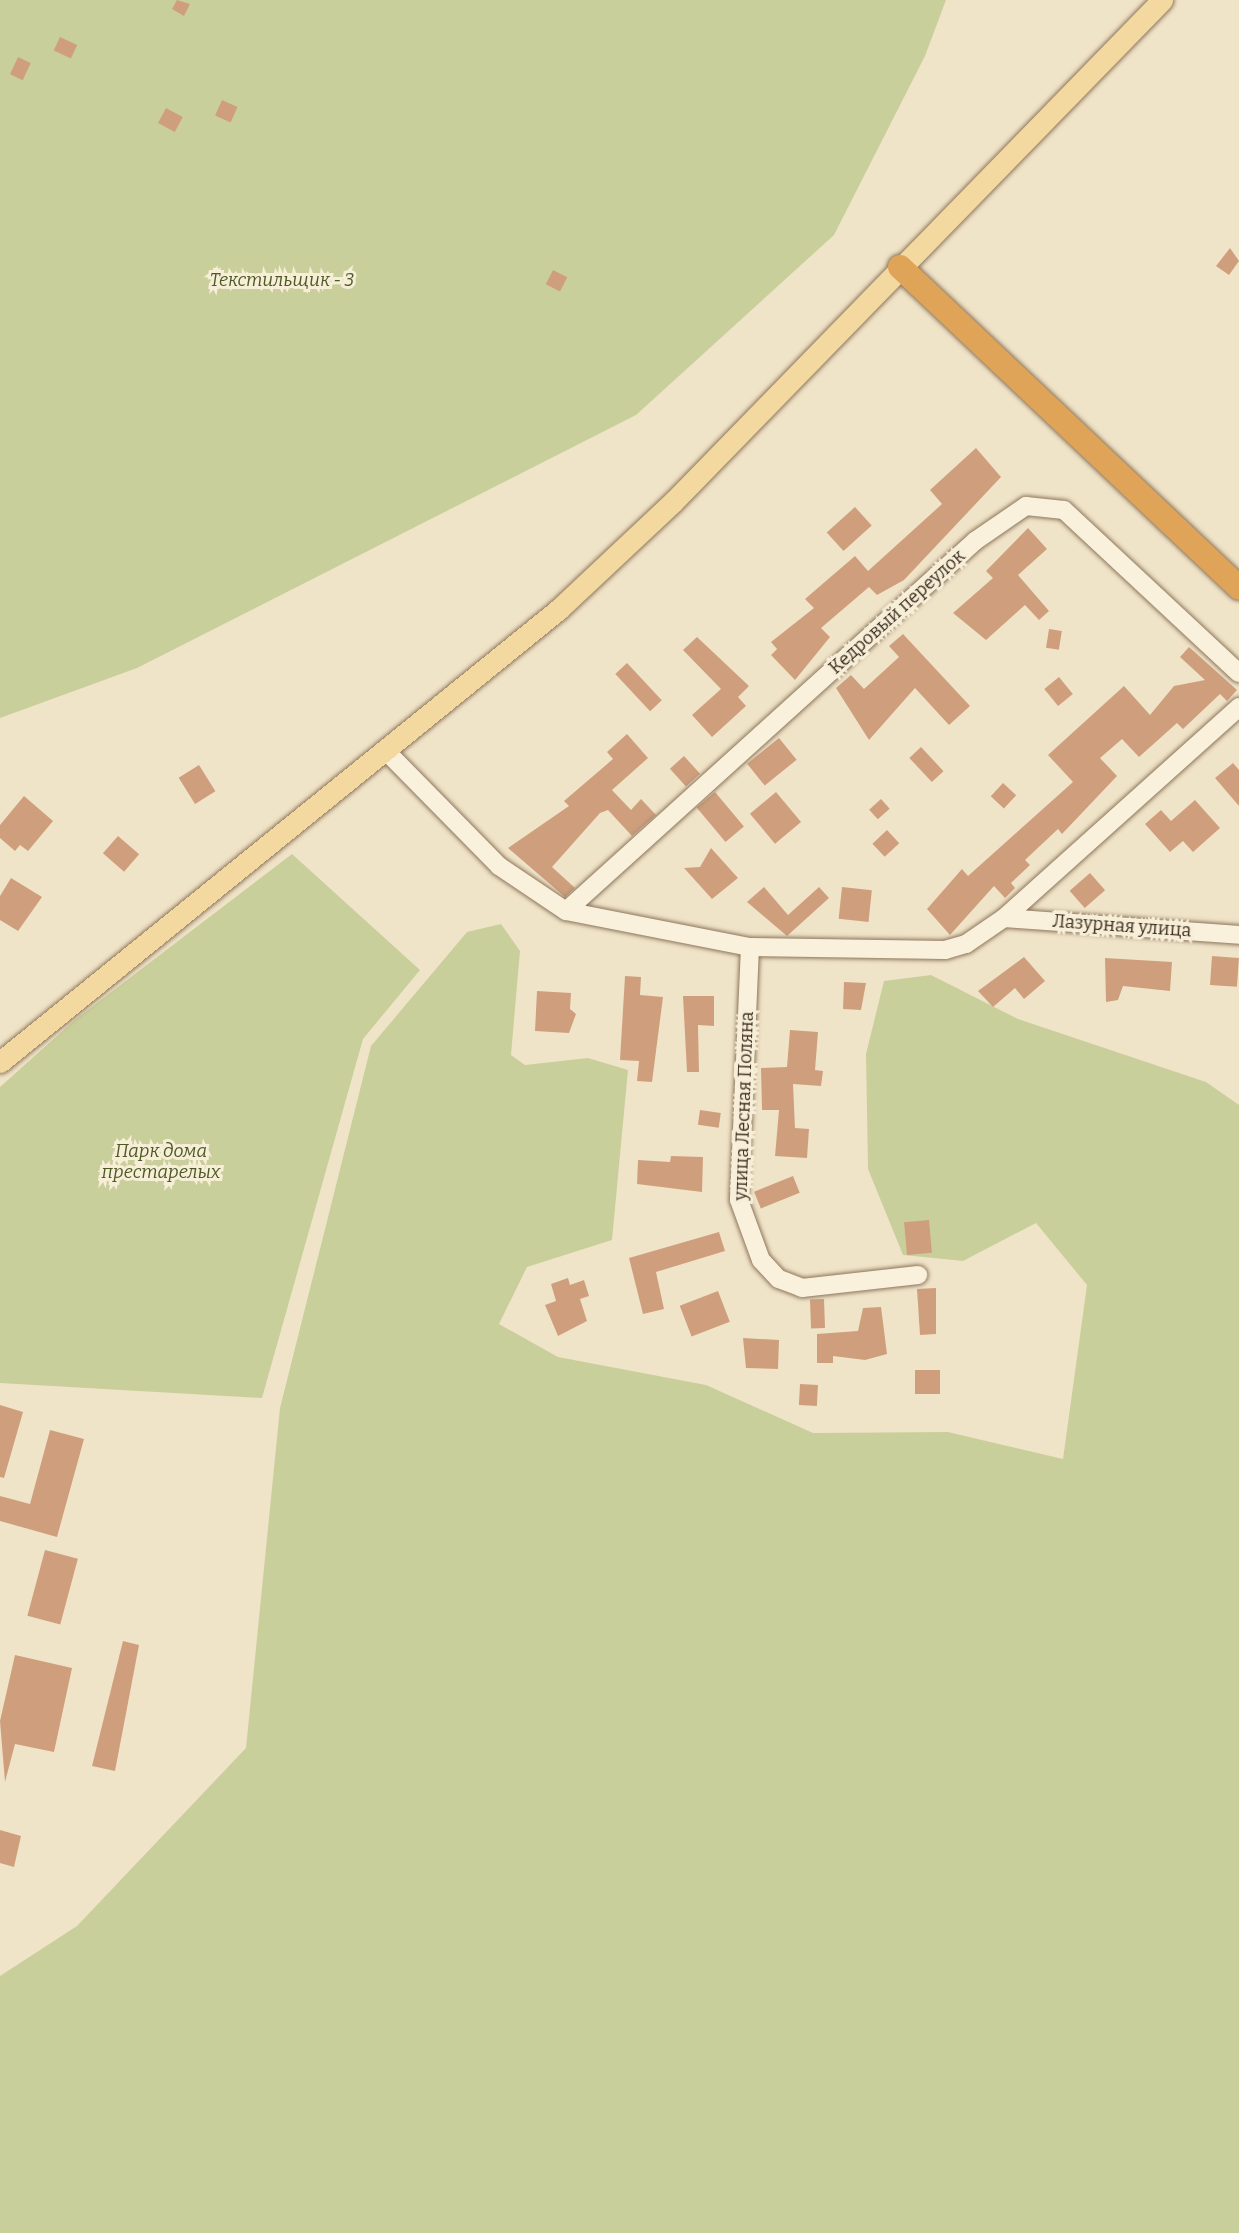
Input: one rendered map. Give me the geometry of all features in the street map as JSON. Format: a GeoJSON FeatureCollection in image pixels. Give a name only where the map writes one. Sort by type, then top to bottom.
{"type":"FeatureCollection","features":[{"type":"Feature","properties":{"kind":"highway"},"geometry":{"type":"LineString","coordinates":[[900,267],[1239,588]]}},
{"type":"Feature","properties":{"kind":"main road"},"geometry":{"type":"LineString","coordinates":[[0,1062],[387,752],[559,609],[673,502],[1162,0]]}},
{"type":"Feature","properties":{"kind":"street","name":"Кедровый переулок"},"geometry":{"type":"LineString","coordinates":[[566,911],[975,541],[1026,506],[1064,510],[1239,673]]}},
{"type":"Feature","properties":{"kind":"street"},"geometry":{"type":"LineString","coordinates":[[387,752],[499,866],[566,911],[750,947],[934,951],[967,944],[1004,918],[1239,707]]}},
{"type":"Feature","properties":{"kind":"street","name":"Лазурная улица"},"geometry":{"type":"LineString","coordinates":[[1004,918],[1239,935]]}},
{"type":"Feature","properties":{"kind":"street","name":"улица Лесная Поляна"},"geometry":{"type":"LineString","coordinates":[[750,947],[739,1192],[756,1250],[779,1279],[802,1288],[918,1275]]}},
{"type":"Feature","properties":{"kind":"green space","name":"Текстильщик - 3"},"geometry":{"type":"Polygon","coordinates":[[[0,0],[946,0],[925,56],[834,235],[636,415],[137,668],[0,718],[0,0]]]}},
{"type":"Feature","properties":{"kind":"green space","name":"Парк дома престарелых"},"geometry":{"type":"Polygon","coordinates":[[[292,854],[420,970],[363,1039],[262,1398],[0,1383],[0,1087],[76,1019],[292,854]]]}},
{"type":"Feature","properties":{"kind":"green space"},"geometry":{"type":"Polygon","coordinates":[[[501,924],[520,951],[511,1055],[525,1065],[588,1058],[628,1070],[612,1240],[527,1267],[499,1324],[558,1357],[706,1385],[813,1433],[948,1432],[1063,1459],[1087,1285],[1036,1223],[963,1261],[903,1255],[868,1169],[866,1054],[884,981],[931,975],[1018,1019],[1206,1082],[1239,1105],[1239,2233],[0,2233],[0,1976],[77,1926],[246,1748],[280,1408],[371,1046],[467,932],[501,924]]]}},
{"type":"Feature","properties":{"kind":"building"},"geometry":{"type":"Polygon","coordinates":[[[177,0],[190,4],[184,16],[172,9],[177,0]]]}},
{"type":"Feature","properties":{"kind":"building"},"geometry":{"type":"Polygon","coordinates":[[[60,37],[77,45],[71,59],[54,51],[60,37]]]}},
{"type":"Feature","properties":{"kind":"building"},"geometry":{"type":"Polygon","coordinates":[[[18,57],[31,63],[23,80],[10,74],[18,57]]]}},
{"type":"Feature","properties":{"kind":"building"},"geometry":{"type":"Polygon","coordinates":[[[222,100],[238,107],[231,122],[215,116],[222,100]]]}},
{"type":"Feature","properties":{"kind":"building"},"geometry":{"type":"Polygon","coordinates":[[[166,108],[183,117],[175,132],[158,123],[166,108]]]}},
{"type":"Feature","properties":{"kind":"building"},"geometry":{"type":"Polygon","coordinates":[[[1230,248],[1239,261],[1229,275],[1216,266],[1230,248]]]}},
{"type":"Feature","properties":{"kind":"building"},"geometry":{"type":"Polygon","coordinates":[[[553,270],[567,277],[560,292],[546,284],[553,270]]]}},
{"type":"Feature","properties":{"kind":"building"},"geometry":{"type":"Polygon","coordinates":[[[976,448],[1001,477],[904,580],[877,595],[869,587],[821,628],[830,637],[795,680],[771,655],[777,649],[771,642],[814,608],[805,599],[855,556],[868,571],[942,504],[930,490],[976,448]]]}},
{"type":"Feature","properties":{"kind":"building"},"geometry":{"type":"Polygon","coordinates":[[[855,507],[872,526],[843,551],[827,532],[855,507]]]}},
{"type":"Feature","properties":{"kind":"building"},"geometry":{"type":"Polygon","coordinates":[[[1028,528],[1047,549],[1018,575],[1049,611],[1039,620],[1025,605],[986,640],[953,613],[993,578],[986,571],[1028,528]]]}},
{"type":"Feature","properties":{"kind":"building"},"geometry":{"type":"Polygon","coordinates":[[[1049,629],[1062,631],[1059,650],[1046,648],[1049,629]]]}},
{"type":"Feature","properties":{"kind":"building"},"geometry":{"type":"Polygon","coordinates":[[[903,634],[970,706],[949,725],[915,688],[869,740],[836,688],[851,675],[864,689],[899,657],[889,646],[903,634]]]}},
{"type":"Feature","properties":{"kind":"building"},"geometry":{"type":"Polygon","coordinates":[[[697,637],[749,686],[738,697],[746,706],[712,737],[692,715],[721,689],[683,650],[697,637]]]}},
{"type":"Feature","properties":{"kind":"building"},"geometry":{"type":"Polygon","coordinates":[[[1189,647],[1237,690],[1227,701],[1220,694],[1183,729],[1177,723],[1139,757],[1122,739],[1100,758],[1117,776],[1062,834],[1058,829],[1025,860],[1030,865],[1011,883],[1015,888],[1005,898],[994,886],[950,935],[927,909],[962,869],[968,876],[1073,782],[1048,755],[1124,686],[1150,715],[1174,686],[1205,680],[1180,657],[1189,647]]]}},
{"type":"Feature","properties":{"kind":"building"},"geometry":{"type":"Polygon","coordinates":[[[627,663],[662,700],[650,711],[615,674],[627,663]]]}},
{"type":"Feature","properties":{"kind":"building"},"geometry":{"type":"Polygon","coordinates":[[[1059,677],[1073,694],[1058,706],[1044,689],[1059,677]]]}},
{"type":"Feature","properties":{"kind":"building"},"geometry":{"type":"Polygon","coordinates":[[[627,734],[648,758],[612,790],[631,810],[641,799],[656,815],[632,836],[608,810],[600,813],[552,867],[575,888],[565,897],[508,848],[569,806],[564,801],[613,759],[607,752],[627,734]]]}},
{"type":"Feature","properties":{"kind":"building"},"geometry":{"type":"Polygon","coordinates":[[[779,738],[797,760],[765,786],[747,764],[779,738]]]}},
{"type":"Feature","properties":{"kind":"building"},"geometry":{"type":"Polygon","coordinates":[[[921,747],[944,771],[932,782],[909,758],[921,747]]]}},
{"type":"Feature","properties":{"kind":"building"},"geometry":{"type":"Polygon","coordinates":[[[684,756],[700,774],[686,787],[670,769],[684,756]]]}},
{"type":"Feature","properties":{"kind":"building"},"geometry":{"type":"Polygon","coordinates":[[[1233,763],[1239,770],[1239,806],[1215,778],[1233,763]]]}},
{"type":"Feature","properties":{"kind":"building"},"geometry":{"type":"Polygon","coordinates":[[[199,765],[215,791],[195,804],[179,778],[199,765]]]}},
{"type":"Feature","properties":{"kind":"building"},"geometry":{"type":"Polygon","coordinates":[[[1003,783],[1016,795],[1004,808],[991,796],[1003,783]]]}},
{"type":"Feature","properties":{"kind":"building"},"geometry":{"type":"Polygon","coordinates":[[[715,792],[744,826],[726,842],[697,807],[715,792]]]}},
{"type":"Feature","properties":{"kind":"building"},"geometry":{"type":"Polygon","coordinates":[[[776,792],[801,822],[775,844],[750,814],[776,792]]]}},
{"type":"Feature","properties":{"kind":"building"},"geometry":{"type":"Polygon","coordinates":[[[24,796],[53,821],[28,851],[20,845],[15,851],[0,838],[0,825],[24,796]]]}},
{"type":"Feature","properties":{"kind":"building"},"geometry":{"type":"Polygon","coordinates":[[[881,799],[890,809],[878,819],[869,810],[881,799]]]}},
{"type":"Feature","properties":{"kind":"building"},"geometry":{"type":"Polygon","coordinates":[[[1195,800],[1220,828],[1193,852],[1183,841],[1170,852],[1145,824],[1161,810],[1171,821],[1195,800]]]}},
{"type":"Feature","properties":{"kind":"building"},"geometry":{"type":"Polygon","coordinates":[[[887,830],[899,843],[885,857],[872,844],[887,830]]]}},
{"type":"Feature","properties":{"kind":"building"},"geometry":{"type":"Polygon","coordinates":[[[118,836],[139,854],[124,872],[103,853],[118,836]]]}},
{"type":"Feature","properties":{"kind":"building"},"geometry":{"type":"Polygon","coordinates":[[[711,848],[738,878],[712,899],[684,868],[700,867],[711,848]]]}},
{"type":"Feature","properties":{"kind":"building"},"geometry":{"type":"Polygon","coordinates":[[[1090,873],[1105,890],[1085,908],[1070,891],[1090,873]]]}},
{"type":"Feature","properties":{"kind":"building"},"geometry":{"type":"Polygon","coordinates":[[[11,878],[42,897],[18,931],[0,920],[0,896],[11,878]]]}},
{"type":"Feature","properties":{"kind":"building"},"geometry":{"type":"Polygon","coordinates":[[[764,887],[788,915],[819,887],[829,898],[787,936],[747,902],[764,887]]]}},
{"type":"Feature","properties":{"kind":"building"},"geometry":{"type":"Polygon","coordinates":[[[842,887],[872,890],[868,922],[839,919],[842,887]]]}},
{"type":"Feature","properties":{"kind":"building"},"geometry":{"type":"Polygon","coordinates":[[[1212,956],[1239,958],[1237,987],[1210,985],[1212,956]]]}},
{"type":"Feature","properties":{"kind":"building"},"geometry":{"type":"Polygon","coordinates":[[[1024,957],[1045,981],[1024,999],[1015,988],[993,1007],[978,991],[1024,957]]]}},
{"type":"Feature","properties":{"kind":"building"},"geometry":{"type":"Polygon","coordinates":[[[1105,958],[1172,962],[1170,991],[1123,986],[1118,1000],[1106,1002],[1105,958]]]}},
{"type":"Feature","properties":{"kind":"building"},"geometry":{"type":"Polygon","coordinates":[[[625,976],[641,977],[640,995],[663,997],[652,1082],[637,1081],[639,1061],[620,1060],[625,976]]]}},
{"type":"Feature","properties":{"kind":"building"},"geometry":{"type":"Polygon","coordinates":[[[844,982],[866,983],[861,1010],[843,1009],[844,982]]]}},
{"type":"Feature","properties":{"kind":"building"},"geometry":{"type":"Polygon","coordinates":[[[537,991],[571,993],[570,1009],[576,1014],[569,1033],[535,1031],[537,991]]]}},
{"type":"Feature","properties":{"kind":"building"},"geometry":{"type":"Polygon","coordinates":[[[683,996],[714,996],[714,1026],[698,1025],[699,1072],[687,1072],[683,996]]]}},
{"type":"Feature","properties":{"kind":"building"},"geometry":{"type":"Polygon","coordinates":[[[790,1030],[818,1032],[815,1070],[823,1071],[821,1086],[793,1084],[795,1128],[809,1129],[807,1158],[775,1156],[779,1110],[762,1110],[761,1068],[787,1067],[790,1030]]]}},
{"type":"Feature","properties":{"kind":"building"},"geometry":{"type":"Polygon","coordinates":[[[700,1110],[721,1113],[719,1128],[698,1125],[700,1110]]]}},
{"type":"Feature","properties":{"kind":"building"},"geometry":{"type":"Polygon","coordinates":[[[671,1156],[703,1157],[702,1192],[637,1184],[638,1160],[670,1162],[671,1156]]]}},
{"type":"Feature","properties":{"kind":"building"},"geometry":{"type":"Polygon","coordinates":[[[793,1176],[800,1193],[761,1208],[754,1192],[793,1176]]]}},
{"type":"Feature","properties":{"kind":"building"},"geometry":{"type":"Polygon","coordinates":[[[929,1220],[932,1253],[907,1255],[904,1222],[929,1220]]]}},
{"type":"Feature","properties":{"kind":"building"},"geometry":{"type":"Polygon","coordinates":[[[719,1232],[725,1251],[656,1272],[664,1309],[643,1314],[629,1258],[719,1232]]]}},
{"type":"Feature","properties":{"kind":"building"},"geometry":{"type":"Polygon","coordinates":[[[568,1278],[570,1285],[584,1280],[589,1296],[580,1299],[587,1321],[558,1336],[545,1305],[556,1301],[551,1284],[568,1278]]]}},
{"type":"Feature","properties":{"kind":"building"},"geometry":{"type":"Polygon","coordinates":[[[936,1288],[936,1334],[920,1335],[917,1289],[936,1288]]]}},
{"type":"Feature","properties":{"kind":"building"},"geometry":{"type":"Polygon","coordinates":[[[718,1291],[730,1322],[692,1337],[680,1306],[718,1291]]]}},
{"type":"Feature","properties":{"kind":"building"},"geometry":{"type":"Polygon","coordinates":[[[810,1299],[824,1299],[825,1328],[811,1328],[810,1299]]]}},
{"type":"Feature","properties":{"kind":"building"},"geometry":{"type":"Polygon","coordinates":[[[881,1307],[887,1354],[865,1360],[833,1356],[833,1363],[817,1363],[817,1334],[858,1331],[863,1308],[881,1307]]]}},
{"type":"Feature","properties":{"kind":"building"},"geometry":{"type":"Polygon","coordinates":[[[743,1338],[779,1340],[778,1369],[746,1368],[743,1338]]]}},
{"type":"Feature","properties":{"kind":"building"},"geometry":{"type":"Polygon","coordinates":[[[915,1370],[940,1370],[940,1394],[915,1394],[915,1370]]]}},
{"type":"Feature","properties":{"kind":"building"},"geometry":{"type":"Polygon","coordinates":[[[800,1384],[818,1385],[817,1406],[799,1405],[800,1384]]]}},
{"type":"Feature","properties":{"kind":"building"},"geometry":{"type":"Polygon","coordinates":[[[0,1405],[23,1412],[4,1478],[0,1477],[0,1405]]]}},
{"type":"Feature","properties":{"kind":"building"},"geometry":{"type":"Polygon","coordinates":[[[50,1430],[84,1439],[57,1537],[0,1521],[0,1496],[30,1504],[50,1430]]]}},
{"type":"Feature","properties":{"kind":"building"},"geometry":{"type":"Polygon","coordinates":[[[45,1550],[78,1559],[60,1624],[27,1616],[45,1550]]]}},
{"type":"Feature","properties":{"kind":"building"},"geometry":{"type":"Polygon","coordinates":[[[123,1641],[139,1645],[115,1771],[92,1766],[123,1641]]]}},
{"type":"Feature","properties":{"kind":"building"},"geometry":{"type":"Polygon","coordinates":[[[15,1655],[72,1668],[54,1752],[15,1744],[5,1782],[0,1721],[15,1655]]]}},
{"type":"Feature","properties":{"kind":"building"},"geometry":{"type":"Polygon","coordinates":[[[0,1830],[21,1836],[14,1867],[0,1863],[0,1830]]]}}]}
